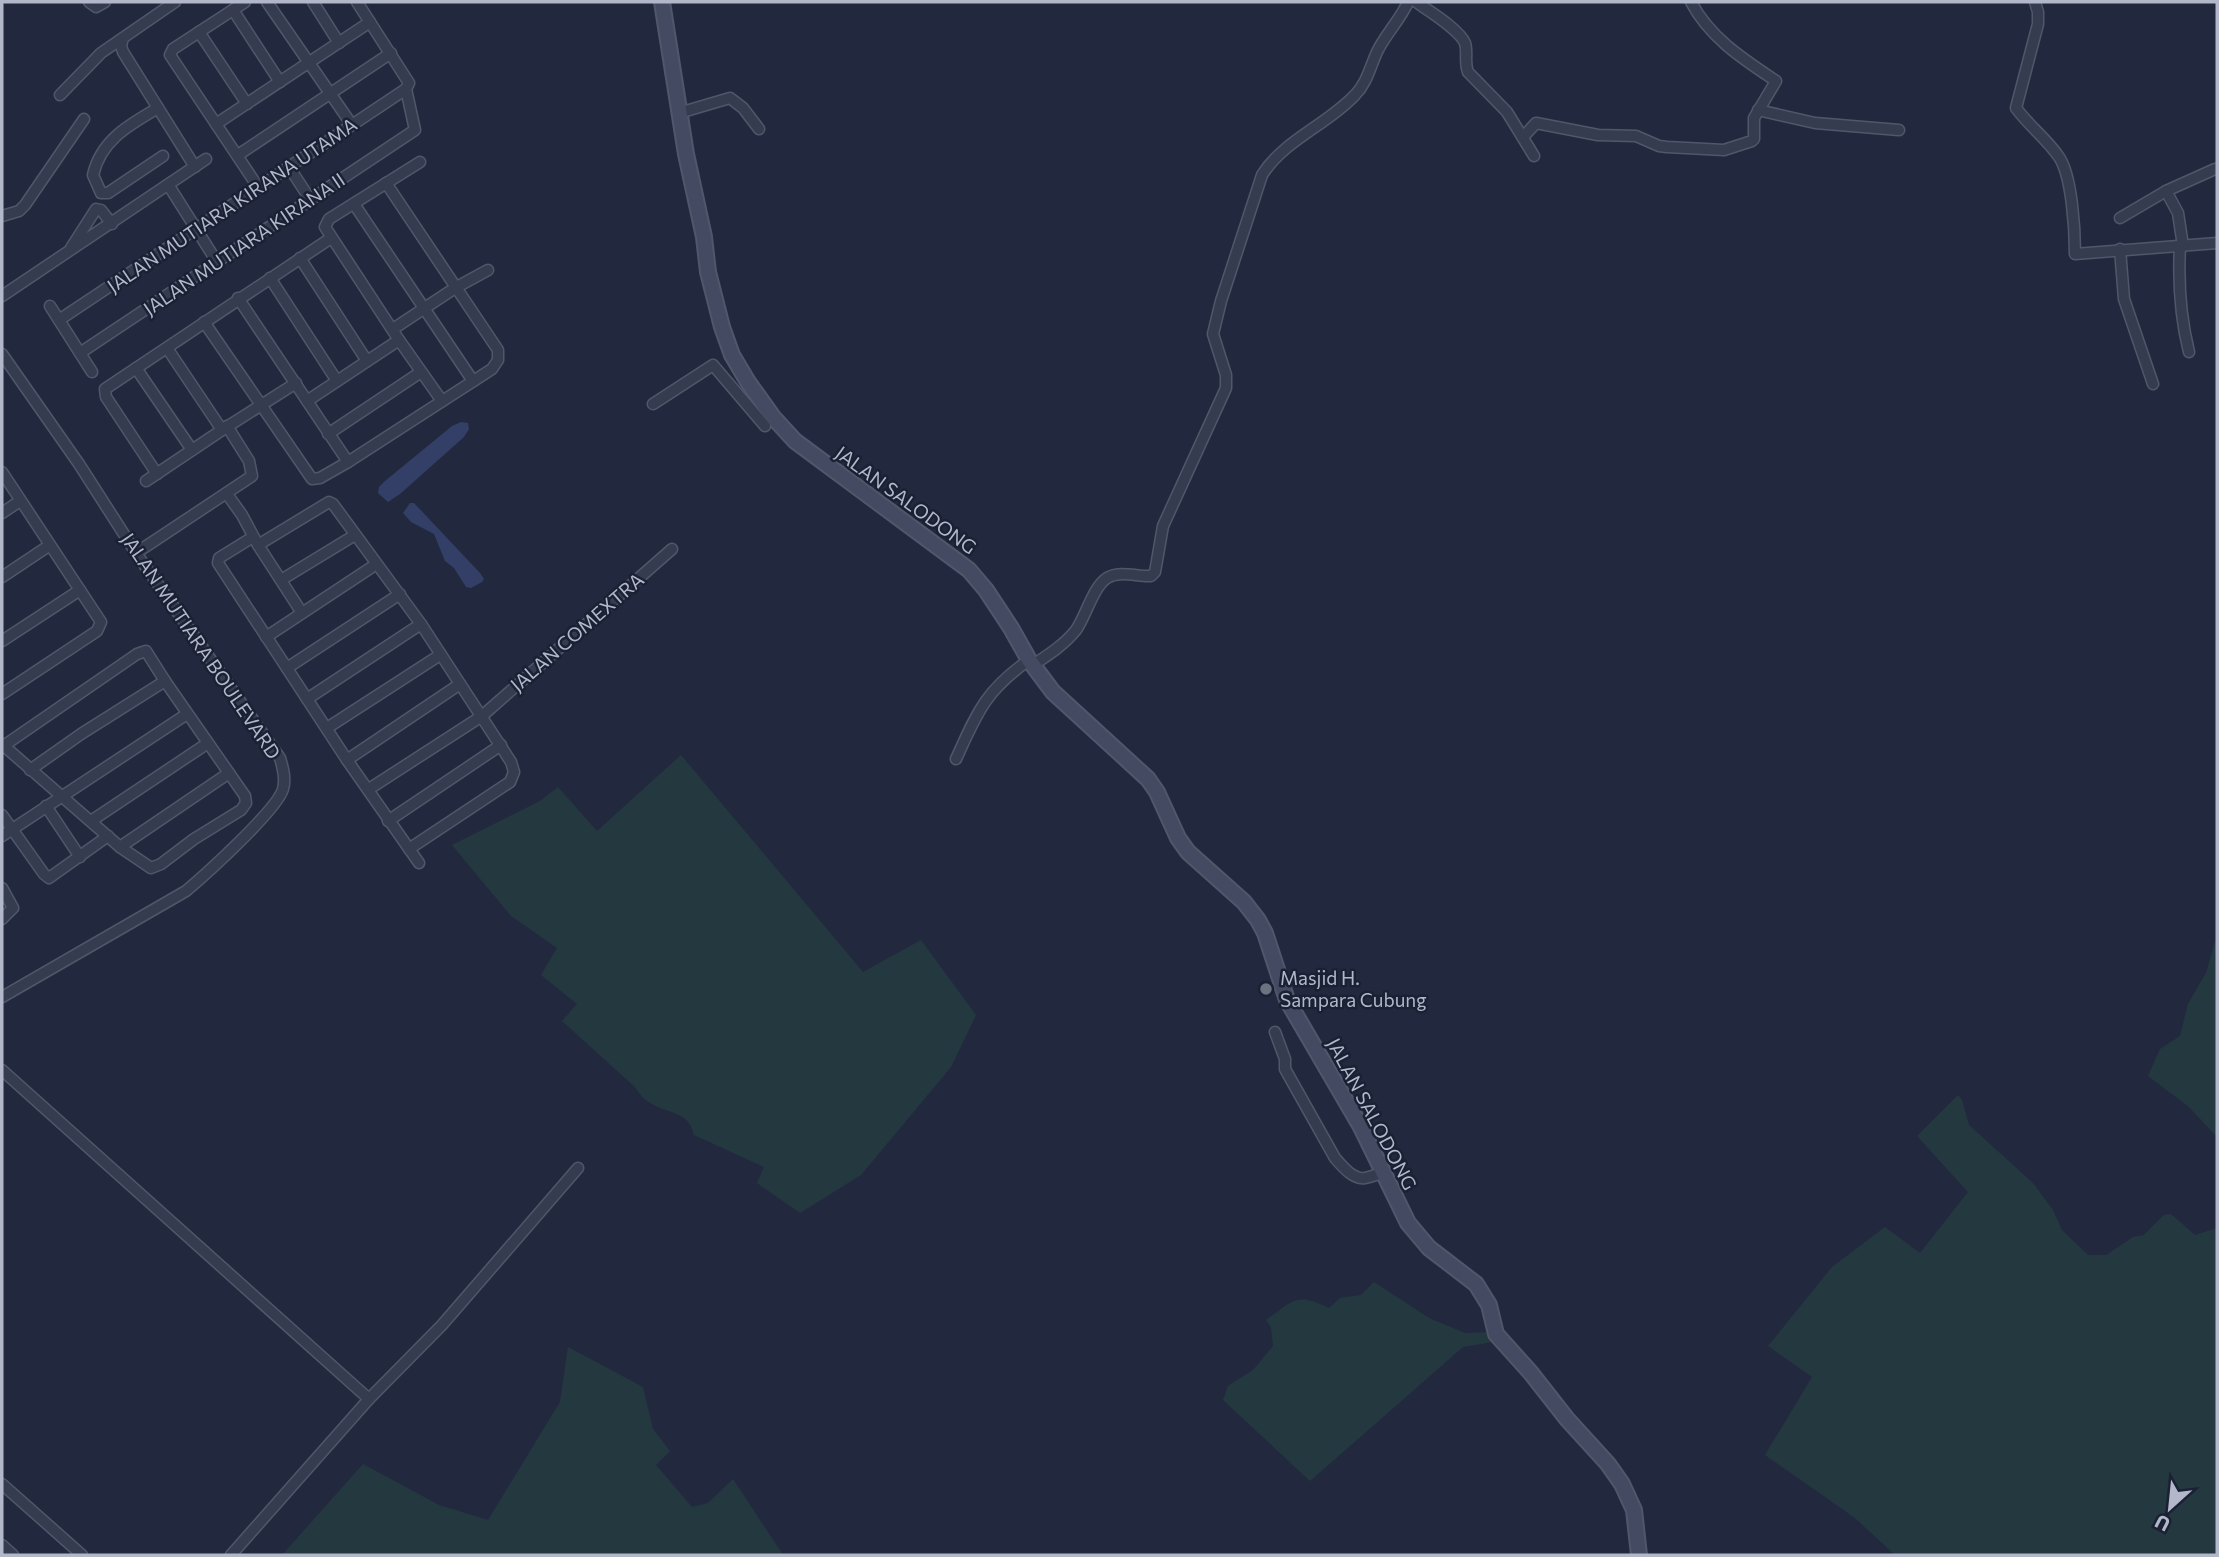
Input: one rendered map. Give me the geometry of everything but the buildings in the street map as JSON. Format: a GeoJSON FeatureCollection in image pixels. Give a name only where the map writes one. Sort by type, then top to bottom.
{"type":"FeatureCollection","features":[{"type":"Feature","properties":{"kind":"street"},"geometry":{"type":"LineString","coordinates":[[89,3],[96,7],[105,2]]}},
{"type":"Feature","properties":{"kind":"street"},"geometry":{"type":"LineString","coordinates":[[60,95],[101,53],[175,2]]}},
{"type":"Feature","properties":{"kind":"street"},"geometry":{"type":"LineString","coordinates":[[245,2],[173,49],[170,55],[258,187]]}},
{"type":"Feature","properties":{"kind":"street"},"geometry":{"type":"LineString","coordinates":[[267,2],[352,125]]}},
{"type":"Feature","properties":{"kind":"street"},"geometry":{"type":"LineString","coordinates":[[313,2],[339,43]]}},
{"type":"Feature","properties":{"kind":"street"},"geometry":{"type":"LineString","coordinates":[[357,2],[409,83],[406,89]]}},
{"type":"Feature","properties":{"kind":"street","name":"JALAN SALODONG"},"geometry":{"type":"LineString","coordinates":[[662,2],[708,272],[732,355],[748,382],[773,417],[795,441],[969,570],[1011,628],[1031,663],[1062,701],[1148,779],[1188,852],[1244,902],[1258,920],[1265,933],[1287,1000],[1361,1127],[1408,1223],[1419,1238],[1484,1293],[1496,1334],[1608,1464],[1622,1484],[1634,1510],[1639,1555]]}},
{"type":"Feature","properties":{"kind":"street"},"geometry":{"type":"LineString","coordinates":[[956,760],[976,715],[994,688],[1057,649],[1076,630],[1106,578],[1115,575],[1151,576],[1155,572],[1163,526],[1226,388],[1226,375],[1213,334],[1262,175],[1272,159],[1337,112],[1357,94],[1368,77],[1376,54],[1408,2]]}},
{"type":"Feature","properties":{"kind":"street"},"geometry":{"type":"LineString","coordinates":[[1416,2],[1461,37],[1466,49],[1468,72],[1507,112],[1534,156]]}},
{"type":"Feature","properties":{"kind":"street"},"geometry":{"type":"LineString","coordinates":[[1523,137],[1536,122],[1598,135],[1636,136],[1659,146],[1724,150],[1754,139],[1754,118],[1776,81],[1745,61],[1714,35],[1703,24],[1691,2]]}},
{"type":"Feature","properties":{"kind":"street"},"geometry":{"type":"LineString","coordinates":[[2035,2],[2038,24],[2016,108],[2062,161],[2075,232],[2075,254],[2217,243]]}},
{"type":"Feature","properties":{"kind":"street"},"geometry":{"type":"LineString","coordinates":[[233,10],[280,82]]}},
{"type":"Feature","properties":{"kind":"street"},"geometry":{"type":"LineString","coordinates":[[216,124],[370,22]]}},
{"type":"Feature","properties":{"kind":"street"},"geometry":{"type":"LineString","coordinates":[[199,32],[247,104]]}},
{"type":"Feature","properties":{"kind":"street"},"geometry":{"type":"LineString","coordinates":[[123,38],[121,49],[195,167]]}},
{"type":"Feature","properties":{"kind":"street"},"geometry":{"type":"LineString","coordinates":[[238,155],[391,53]]}},
{"type":"Feature","properties":{"kind":"street","name":"JALAN MUTIARA KIRANA UTAMA"},"geometry":{"type":"LineString","coordinates":[[59,320],[406,89]]}},
{"type":"Feature","properties":{"kind":"street","name":"JALAN MUTIARA KIRANA II"},"geometry":{"type":"LineString","coordinates":[[80,353],[409,135],[415,127],[406,89]]}},
{"type":"Feature","properties":{"kind":"street"},"geometry":{"type":"LineString","coordinates":[[679,113],[730,98],[743,108],[759,129]]}},
{"type":"Feature","properties":{"kind":"street"},"geometry":{"type":"LineString","coordinates":[[158,108],[114,136],[93,175],[101,193],[108,193],[163,156]]}},
{"type":"Feature","properties":{"kind":"street"},"geometry":{"type":"LineString","coordinates":[[1758,110],[1815,122],[1899,130]]}},
{"type":"Feature","properties":{"kind":"street"},"geometry":{"type":"LineString","coordinates":[[4,211],[19,211],[25,205],[84,119]]}},
{"type":"Feature","properties":{"kind":"street"},"geometry":{"type":"LineString","coordinates":[[2,296],[206,159]]}},
{"type":"Feature","properties":{"kind":"street"},"geometry":{"type":"LineString","coordinates":[[420,162],[326,222],[326,229],[442,401]]}},
{"type":"Feature","properties":{"kind":"street"},"geometry":{"type":"LineString","coordinates":[[289,167],[310,199]]}},
{"type":"Feature","properties":{"kind":"street"},"geometry":{"type":"LineString","coordinates":[[2120,218],[2166,191],[2215,169]]}},
{"type":"Feature","properties":{"kind":"street"},"geometry":{"type":"LineString","coordinates":[[204,322],[311,478],[317,479],[348,462],[492,369],[499,354],[386,183]]}},
{"type":"Feature","properties":{"kind":"street"},"geometry":{"type":"LineString","coordinates":[[169,186],[217,262]]}},
{"type":"Feature","properties":{"kind":"street"},"geometry":{"type":"LineString","coordinates":[[2166,191],[2178,213],[2182,246],[2178,277],[2181,319],[2189,352]]}},
{"type":"Feature","properties":{"kind":"street"},"geometry":{"type":"LineString","coordinates":[[354,204],[472,381]]}},
{"type":"Feature","properties":{"kind":"street"},"geometry":{"type":"LineString","coordinates":[[69,252],[96,209],[101,210],[112,224]]}},
{"type":"Feature","properties":{"kind":"street"},"geometry":{"type":"LineString","coordinates":[[157,474],[104,392],[107,386],[331,238]]}},
{"type":"Feature","properties":{"kind":"street"},"geometry":{"type":"LineString","coordinates":[[2120,249],[2124,299],[2154,384]]}},
{"type":"Feature","properties":{"kind":"street"},"geometry":{"type":"LineString","coordinates":[[300,258],[367,361]]}},
{"type":"Feature","properties":{"kind":"street"},"geometry":{"type":"LineString","coordinates":[[393,329],[455,288],[488,270]]}},
{"type":"Feature","properties":{"kind":"street"},"geometry":{"type":"LineString","coordinates":[[270,278],[337,382]]}},
{"type":"Feature","properties":{"kind":"street"},"geometry":{"type":"LineString","coordinates":[[238,299],[348,462]]}},
{"type":"Feature","properties":{"kind":"street"},"geometry":{"type":"LineString","coordinates":[[50,306],[92,372]]}},
{"type":"Feature","properties":{"kind":"street"},"geometry":{"type":"LineString","coordinates":[[307,401],[399,340]]}},
{"type":"Feature","properties":{"kind":"street"},"geometry":{"type":"LineString","coordinates":[[136,552],[246,481],[253,473],[249,461],[167,348]]}},
{"type":"Feature","properties":{"kind":"street","name":"JALAN MUTIARA BOULEVARD"},"geometry":{"type":"LineString","coordinates":[[2,354],[280,758],[283,768],[282,791],[258,821],[186,891],[2,997]]}},
{"type":"Feature","properties":{"kind":"street"},"geometry":{"type":"LineString","coordinates":[[653,404],[712,365],[765,426]]}},
{"type":"Feature","properties":{"kind":"street"},"geometry":{"type":"LineString","coordinates":[[136,368],[192,450]]}},
{"type":"Feature","properties":{"kind":"street"},"geometry":{"type":"LineString","coordinates":[[328,434],[421,372]]}},
{"type":"Feature","properties":{"kind":"street"},"geometry":{"type":"LineString","coordinates":[[146,481],[296,383]]}},
{"type":"Feature","properties":{"kind":"street"},"geometry":{"type":"LineString","coordinates":[[2,472],[100,619],[99,628],[2,694]]}},
{"type":"Feature","properties":{"kind":"street"},"geometry":{"type":"LineString","coordinates":[[226,494],[242,515],[255,541],[302,613]]}},
{"type":"Feature","properties":{"kind":"street"},"geometry":{"type":"LineString","coordinates":[[2,513],[20,501]]}},
{"type":"Feature","properties":{"kind":"street"},"geometry":{"type":"LineString","coordinates":[[410,849],[510,782],[514,772],[501,745],[400,594],[333,504],[328,502],[219,558],[218,564],[388,821],[419,863]]}},
{"type":"Feature","properties":{"kind":"street"},"geometry":{"type":"LineString","coordinates":[[281,580],[355,536]]}},
{"type":"Feature","properties":{"kind":"street"},"geometry":{"type":"LineString","coordinates":[[2,577],[50,545]]}},
{"type":"Feature","properties":{"kind":"street","name":"JALAN COMEXTRA"},"geometry":{"type":"LineString","coordinates":[[369,789],[482,716],[672,549]]}},
{"type":"Feature","properties":{"kind":"street"},"geometry":{"type":"LineString","coordinates":[[266,637],[376,565]]}},
{"type":"Feature","properties":{"kind":"street"},"geometry":{"type":"LineString","coordinates":[[2,641],[80,590]]}},
{"type":"Feature","properties":{"kind":"street"},"geometry":{"type":"LineString","coordinates":[[287,667],[400,594]]}},
{"type":"Feature","properties":{"kind":"street"},"geometry":{"type":"LineString","coordinates":[[307,699],[421,625]]}},
{"type":"Feature","properties":{"kind":"street"},"geometry":{"type":"LineString","coordinates":[[144,650],[187,714],[245,796],[244,808],[151,868],[120,847],[3,747],[144,650]]}},
{"type":"Feature","properties":{"kind":"street"},"geometry":{"type":"LineString","coordinates":[[327,728],[440,655]]}},
{"type":"Feature","properties":{"kind":"street"},"geometry":{"type":"LineString","coordinates":[[30,770],[164,681]]}},
{"type":"Feature","properties":{"kind":"street"},"geometry":{"type":"LineString","coordinates":[[347,760],[460,684]]}},
{"type":"Feature","properties":{"kind":"street"},"geometry":{"type":"LineString","coordinates":[[2,836],[187,714]]}},
{"type":"Feature","properties":{"kind":"street"},"geometry":{"type":"LineString","coordinates":[[91,821],[208,743]]}},
{"type":"Feature","properties":{"kind":"street"},"geometry":{"type":"LineString","coordinates":[[388,821],[501,745]]}},
{"type":"Feature","properties":{"kind":"street"},"geometry":{"type":"LineString","coordinates":[[120,847],[229,773]]}},
{"type":"Feature","properties":{"kind":"street"},"geometry":{"type":"LineString","coordinates":[[47,806],[80,857]]}},
{"type":"Feature","properties":{"kind":"street"},"geometry":{"type":"LineString","coordinates":[[2,815],[47,877],[54,877],[108,836]]}},
{"type":"Feature","properties":{"kind":"street"},"geometry":{"type":"LineString","coordinates":[[2,888],[13,908],[2,919]]}},
{"type":"Feature","properties":{"kind":"street"},"geometry":{"type":"LineString","coordinates":[[1275,1032],[1285,1059],[1285,1069],[1335,1158],[1359,1177],[1383,1173]]}},
{"type":"Feature","properties":{"kind":"street"},"geometry":{"type":"LineString","coordinates":[[2,1070],[369,1399]]}},
{"type":"Feature","properties":{"kind":"street"},"geometry":{"type":"LineString","coordinates":[[231,1555],[369,1399],[442,1325],[578,1168]]}},
{"type":"Feature","properties":{"kind":"street"},"geometry":{"type":"LineString","coordinates":[[2,1484],[82,1555]]}},
{"type":"Feature","properties":{"kind":"street"},"geometry":{"type":"LineString","coordinates":[[2,1545],[13,1555]]}},
{"type":"Feature","properties":{"kind":"shaded area"},"geometry":{"type":"Polygon","coordinates":[[[681,755],[863,972],[921,940],[976,1015],[951,1067],[861,1175],[800,1213],[757,1183],[764,1167],[694,1135],[685,1118],[651,1104],[562,1021],[577,1004],[541,975],[557,948],[511,916],[452,845],[540,801],[558,787],[597,831],[681,755]]]}},
{"type":"Feature","properties":{"kind":"shaded area"},"geometry":{"type":"Polygon","coordinates":[[[2215,942],[2217,1137],[2189,1107],[2148,1076],[2160,1049],[2180,1036],[2188,1004],[2206,973],[2215,942]]]}},
{"type":"Feature","properties":{"kind":"shaded area"},"geometry":{"type":"Polygon","coordinates":[[[1958,1095],[1969,1125],[2033,1183],[2053,1210],[2062,1230],[2088,1255],[2106,1255],[2133,1237],[2144,1235],[2164,1215],[2171,1214],[2195,1235],[2217,1228],[2217,1555],[1895,1555],[1855,1518],[1765,1455],[1812,1377],[1768,1346],[1832,1267],[1885,1227],[1920,1253],[1968,1192],[1917,1136],[1958,1095]]]}},
{"type":"Feature","properties":{"kind":"shaded area"},"geometry":{"type":"Polygon","coordinates":[[[1374,1282],[1429,1318],[1465,1333],[1489,1332],[1493,1342],[1463,1347],[1310,1481],[1223,1400],[1228,1386],[1253,1370],[1273,1346],[1271,1327],[1266,1320],[1283,1307],[1302,1299],[1329,1308],[1340,1298],[1361,1295],[1374,1282]]]}},
{"type":"Feature","properties":{"kind":"shaded area"},"geometry":{"type":"Polygon","coordinates":[[[568,1347],[643,1387],[653,1429],[670,1451],[656,1465],[692,1507],[708,1503],[733,1479],[783,1555],[282,1555],[363,1464],[439,1505],[488,1520],[560,1402],[568,1347]]]}},
{"type":"Feature","properties":{"kind":"water"},"geometry":{"type":"Polygon","coordinates":[[[461,422],[468,423],[469,429],[464,437],[400,494],[388,502],[378,493],[379,487],[385,481],[452,426],[461,422]]]}},
{"type":"Feature","properties":{"kind":"water"},"geometry":{"type":"Polygon","coordinates":[[[410,503],[414,503],[480,573],[484,579],[482,582],[471,588],[466,587],[454,568],[445,561],[434,534],[411,522],[403,513],[410,503]]]}},
{"type":"Feature","properties":{"kind":"place","name":"Masjid H. Sampara Cubung"},"geometry":{"type":"Point","coordinates":[1266,989]}}]}
